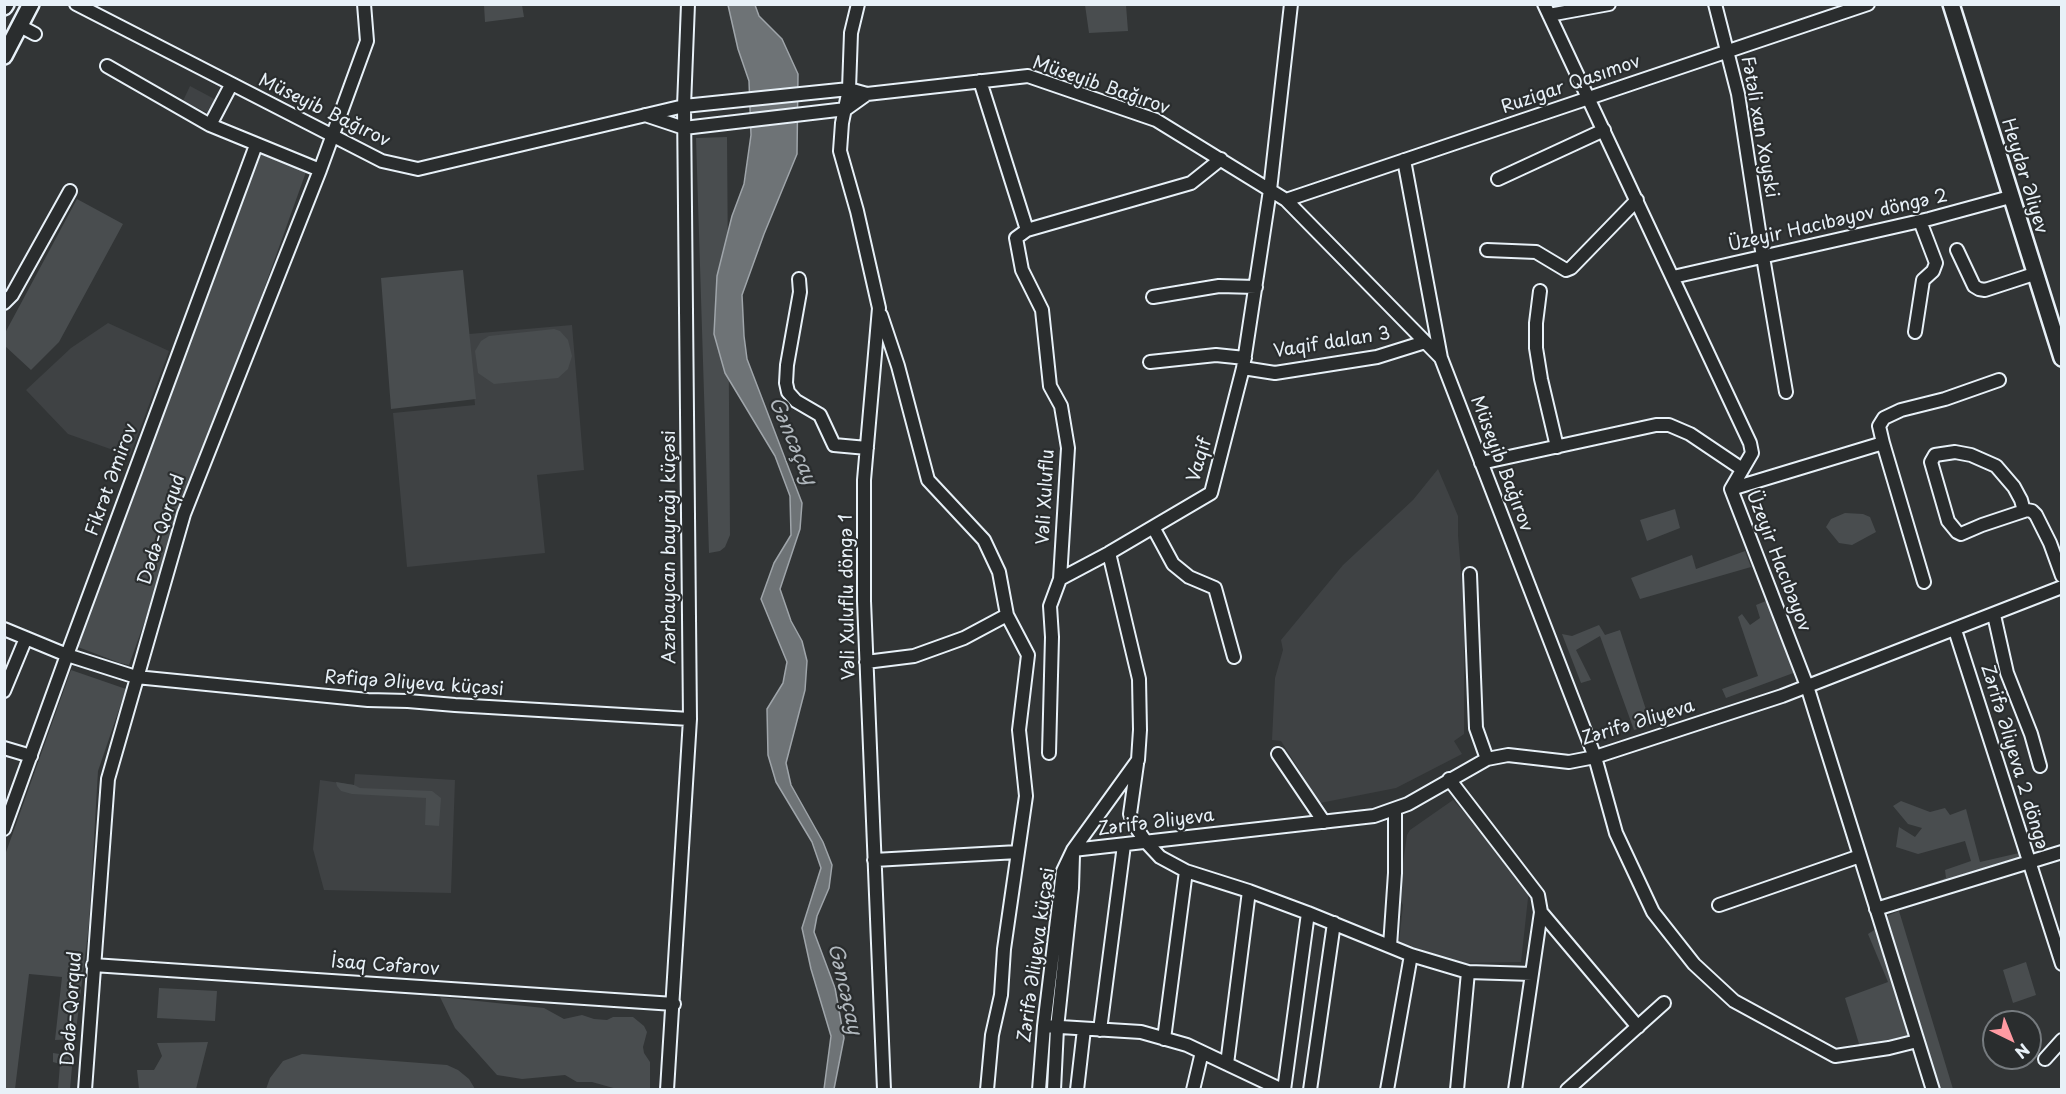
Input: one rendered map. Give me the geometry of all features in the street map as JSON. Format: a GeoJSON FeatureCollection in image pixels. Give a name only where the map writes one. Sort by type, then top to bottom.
{"type":"FeatureCollection","features":[{"type":"Feature","properties":{"kind":"main road"},"geometry":{"type":"LineString","coordinates":[[4,56],[31,4]]}},
{"type":"Feature","properties":{"kind":"main road","name":"Heydər Əliyev"},"geometry":{"type":"LineString","coordinates":[[1951,4],[2034,274],[2059,341],[2061,358]]}},
{"type":"Feature","properties":{"kind":"street","name":"Müseyib Bağırov"},"geometry":{"type":"LineString","coordinates":[[76,4],[332,137],[382,161],[418,169],[684,106],[849,89],[867,94],[1028,76],[1156,120],[1286,200],[1441,358],[1595,757],[1616,833],[1653,912],[1694,964],[1734,1001],[1835,1056],[1917,1041]]}},
{"type":"Feature","properties":{"kind":"street","name":"Dədə-Qorqud"},"geometry":{"type":"LineString","coordinates":[[85,1089],[108,779],[184,514],[320,170],[367,41],[364,4]]}},
{"type":"Feature","properties":{"kind":"street","name":"Azərbaycan bayrağı küçəsi"},"geometry":{"type":"LineString","coordinates":[[668,1089],[690,719],[684,128],[688,4]]}},
{"type":"Feature","properties":{"kind":"street"},"geometry":{"type":"LineString","coordinates":[[846,109],[851,33],[858,4]]}},
{"type":"Feature","properties":{"kind":"street","name":"Vaqif"},"geometry":{"type":"LineString","coordinates":[[1109,553],[1211,493],[1244,363],[1270,190],[1291,4]]}},
{"type":"Feature","properties":{"kind":"street"},"geometry":{"type":"LineString","coordinates":[[1546,10],[1608,4]]}},
{"type":"Feature","properties":{"kind":"street","name":"Fətəli xan Xoyski"},"geometry":{"type":"LineString","coordinates":[[1715,4],[1738,94],[1786,392]]}},
{"type":"Feature","properties":{"kind":"street","name":"Ruzigar Qasımov"},"geometry":{"type":"LineString","coordinates":[[1286,200],[1868,4]]}},
{"type":"Feature","properties":{"kind":"street","name":"Üzeyir Hacıbəyov"},"geometry":{"type":"LineString","coordinates":[[1546,10],[1750,443],[1752,453],[1731,489],[1807,687],[1933,1089]]}},
{"type":"Feature","properties":{"kind":"street"},"geometry":{"type":"LineString","coordinates":[[20,26],[35,34]]}},
{"type":"Feature","properties":{"kind":"street"},"geometry":{"type":"LineString","coordinates":[[107,66],[210,125],[320,170]]}},
{"type":"Feature","properties":{"kind":"street"},"geometry":{"type":"LineString","coordinates":[[980,81],[1027,230],[1191,183],[1221,159]]}},
{"type":"Feature","properties":{"kind":"street"},"geometry":{"type":"LineString","coordinates":[[210,125],[231,85]]}},
{"type":"Feature","properties":{"kind":"street","name":"Müseyib Bağırov"},"geometry":{"type":"LineString","coordinates":[[643,115],[684,128],[846,109],[867,94]]}},
{"type":"Feature","properties":{"kind":"street","name":"Vəli Xuluflu döngə 1"},"geometry":{"type":"LineString","coordinates":[[846,109],[842,123],[840,151],[857,211],[879,308],[864,480],[864,601],[884,1089]]}},
{"type":"Feature","properties":{"kind":"street"},"geometry":{"type":"LineString","coordinates":[[1498,179],[1604,130]]}},
{"type":"Feature","properties":{"kind":"street","name":"Fikrət Əmirov"},"geometry":{"type":"LineString","coordinates":[[4,829],[256,145]]}},
{"type":"Feature","properties":{"kind":"street"},"geometry":{"type":"LineString","coordinates":[[1404,160],[1441,358]]}},
{"type":"Feature","properties":{"kind":"street"},"geometry":{"type":"LineString","coordinates":[[8,299],[70,191]]}},
{"type":"Feature","properties":{"kind":"street","name":"Üzeyir Hacıbəyov döngə 2"},"geometry":{"type":"LineString","coordinates":[[1673,277],[1920,221],[2010,197]]}},
{"type":"Feature","properties":{"kind":"street"},"geometry":{"type":"LineString","coordinates":[[1487,250],[1536,252],[1566,270],[1571,268],[1637,200]]}},
{"type":"Feature","properties":{"kind":"street"},"geometry":{"type":"LineString","coordinates":[[1915,332],[1923,280],[1933,271],[1936,263],[1920,221]]}},
{"type":"Feature","properties":{"kind":"street","name":"Vəli Xuluflu"},"geometry":{"type":"LineString","coordinates":[[1027,230],[1016,238],[1022,270],[1042,310],[1050,386],[1061,406],[1068,448],[1060,579]]}},
{"type":"Feature","properties":{"kind":"street"},"geometry":{"type":"LineString","coordinates":[[1957,250],[1974,286],[1979,289],[1985,290],[2034,274]]}},
{"type":"Feature","properties":{"kind":"street"},"geometry":{"type":"LineString","coordinates":[[799,279],[800,292],[787,365],[788,392],[796,401],[820,415],[834,445],[867,448]]}},
{"type":"Feature","properties":{"kind":"street"},"geometry":{"type":"LineString","coordinates":[[1153,297],[1219,286],[1256,286]]}},
{"type":"Feature","properties":{"kind":"street"},"geometry":{"type":"LineString","coordinates":[[1540,291],[1536,348],[1557,447]]}},
{"type":"Feature","properties":{"kind":"street"},"geometry":{"type":"LineString","coordinates":[[879,308],[898,366],[928,480],[984,540],[999,572],[1007,615],[1028,655],[1019,730],[1026,796],[1004,949],[1001,995],[992,1035],[987,1089]]}},
{"type":"Feature","properties":{"kind":"street","name":"Vaqif dalan 3"},"geometry":{"type":"LineString","coordinates":[[1150,362],[1216,355],[1275,373],[1377,357],[1425,342]]}},
{"type":"Feature","properties":{"kind":"street"},"geometry":{"type":"LineString","coordinates":[[1924,582],[1879,426],[1884,418],[1901,410],[1945,399],[1999,380]]}},
{"type":"Feature","properties":{"kind":"street"},"geometry":{"type":"LineString","coordinates":[[1481,463],[1656,425],[1669,425],[1690,434],[1742,470]]}},
{"type":"Feature","properties":{"kind":"street"},"geometry":{"type":"LineString","coordinates":[[1731,489],[1883,443]]}},
{"type":"Feature","properties":{"kind":"street"},"geometry":{"type":"LineString","coordinates":[[2024,511],[2014,487],[1996,466],[1971,455],[1955,452],[1935,455],[1931,462],[1948,521],[1957,532],[1961,534],[2024,511],[2032,511],[2050,543],[2061,576]]}},
{"type":"Feature","properties":{"kind":"street"},"geometry":{"type":"LineString","coordinates":[[1153,527],[1166,554],[1181,572],[1215,588],[1233,657]]}},
{"type":"Feature","properties":{"kind":"street"},"geometry":{"type":"LineString","coordinates":[[1049,753],[1052,637],[1050,606],[1060,579],[1109,553],[1139,679],[1140,730],[1130,814],[1133,823],[1146,842],[1160,857],[1186,871],[1308,913],[1411,955],[1468,972],[1532,974]]}},
{"type":"Feature","properties":{"kind":"street"},"geometry":{"type":"LineString","coordinates":[[1470,574],[1476,728],[1487,759]]}},
{"type":"Feature","properties":{"kind":"street","name":"Zərifə Əliyeva"},"geometry":{"type":"LineString","coordinates":[[1073,850],[1374,816],[1395,810],[1487,759],[1508,755],[1569,762],[1595,757],[1807,687],[2061,587]]}},
{"type":"Feature","properties":{"kind":"street"},"geometry":{"type":"LineString","coordinates":[[866,662],[914,656],[964,638],[1007,615]]}},
{"type":"Feature","properties":{"kind":"street"},"geometry":{"type":"LineString","coordinates":[[1994,615],[2007,674],[2031,734],[2040,766]]}},
{"type":"Feature","properties":{"kind":"street","name":"Rəfiqə Əliyeva küçəsi"},"geometry":{"type":"LineString","coordinates":[[4,629],[67,654],[136,677],[368,700],[408,700],[455,705],[690,719]]}},
{"type":"Feature","properties":{"kind":"street","name":"Zərifə Əliyeva 2 döngə"},"geometry":{"type":"LineString","coordinates":[[1956,630],[2061,964]]}},
{"type":"Feature","properties":{"kind":"street"},"geometry":{"type":"LineString","coordinates":[[4,692],[27,638]]}},
{"type":"Feature","properties":{"kind":"street"},"geometry":{"type":"LineString","coordinates":[[4,748],[32,756]]}},
{"type":"Feature","properties":{"kind":"street"},"geometry":{"type":"LineString","coordinates":[[1278,754],[1324,822]]}},
{"type":"Feature","properties":{"kind":"street"},"geometry":{"type":"LineString","coordinates":[[1073,850],[1138,760]]}},
{"type":"Feature","properties":{"kind":"street"},"geometry":{"type":"LineString","coordinates":[[1449,779],[1538,895],[1541,912],[1515,1089]]}},
{"type":"Feature","properties":{"kind":"street"},"geometry":{"type":"LineString","coordinates":[[1390,946],[1395,873],[1395,810]]}},
{"type":"Feature","properties":{"kind":"street"},"geometry":{"type":"LineString","coordinates":[[1100,1030],[1124,844]]}},
{"type":"Feature","properties":{"kind":"street","name":"Zərifə Əliyeva küçəsi"},"geometry":{"type":"LineString","coordinates":[[1039,1089],[1050,1027],[1063,871],[1073,850]]}},
{"type":"Feature","properties":{"kind":"street"},"geometry":{"type":"LineString","coordinates":[[874,860],[1018,852]]}},
{"type":"Feature","properties":{"kind":"street"},"geometry":{"type":"LineString","coordinates":[[1876,909],[2061,852]]}},
{"type":"Feature","properties":{"kind":"street"},"geometry":{"type":"LineString","coordinates":[[1719,905],[1860,856]]}},
{"type":"Feature","properties":{"kind":"street"},"geometry":{"type":"LineString","coordinates":[[1164,1039],[1186,871]]}},
{"type":"Feature","properties":{"kind":"street"},"geometry":{"type":"LineString","coordinates":[[1227,1064],[1249,891]]}},
{"type":"Feature","properties":{"kind":"street"},"geometry":{"type":"LineString","coordinates":[[1541,912],[1638,1027]]}},
{"type":"Feature","properties":{"kind":"street"},"geometry":{"type":"LineString","coordinates":[[1050,1027],[1141,1032],[1186,1045],[1283,1089],[1308,913]]}},
{"type":"Feature","properties":{"kind":"street"},"geometry":{"type":"LineString","coordinates":[[1310,1089],[1334,923]]}},
{"type":"Feature","properties":{"kind":"street"},"geometry":{"type":"LineString","coordinates":[[1387,1089],[1411,955]]}},
{"type":"Feature","properties":{"kind":"street","name":"İsaq Cəfərov"},"geometry":{"type":"LineString","coordinates":[[93,965],[674,1004]]}},
{"type":"Feature","properties":{"kind":"street"},"geometry":{"type":"LineString","coordinates":[[1457,1089],[1468,972]]}},
{"type":"Feature","properties":{"kind":"street"},"geometry":{"type":"LineString","coordinates":[[1567,1089],[1664,1003]]}},
{"type":"Feature","properties":{"kind":"street","name":"Zərifə Əliyeva küçəsi"},"geometry":{"type":"LineString","coordinates":[[1050,1027],[1054,1089]]}},
{"type":"Feature","properties":{"kind":"street"},"geometry":{"type":"LineString","coordinates":[[1077,1089],[1084,1029]]}},
{"type":"Feature","properties":{"kind":"street"},"geometry":{"type":"LineString","coordinates":[[2045,1059],[2061,1040]]}},
{"type":"Feature","properties":{"kind":"street"},"geometry":{"type":"LineString","coordinates":[[1193,1089],[1202,1052]]}},
{"type":"Feature","properties":{"kind":"shaded area"},"geometry":{"type":"Polygon","coordinates":[[[484,5],[522,5],[524,17],[485,22],[484,5]]]}},
{"type":"Feature","properties":{"kind":"shaded area"},"geometry":{"type":"Polygon","coordinates":[[[728,5],[755,5],[759,16],[782,39],[798,74],[797,154],[742,295],[747,359],[802,503],[800,529],[780,589],[791,621],[802,641],[807,661],[805,690],[786,763],[791,785],[823,842],[832,865],[829,888],[817,916],[814,932],[835,988],[844,1038],[834,1089],[824,1089],[831,1036],[811,969],[802,928],[821,868],[812,842],[776,782],[768,755],[767,709],[783,683],[787,662],[761,599],[774,563],[791,535],[790,496],[775,456],[725,373],[714,334],[717,276],[732,216],[744,184],[751,135],[749,81],[738,49],[728,5]]]}},
{"type":"Feature","properties":{"kind":"shaded area"},"geometry":{"type":"Polygon","coordinates":[[[1085,5],[1126,5],[1128,31],[1089,33],[1085,5]]]}},
{"type":"Feature","properties":{"kind":"shaded area"},"geometry":{"type":"Polygon","coordinates":[[[190,86],[220,102],[214,116],[183,101],[190,86]]]}},
{"type":"Feature","properties":{"kind":"shaded area"},"geometry":{"type":"Polygon","coordinates":[[[727,137],[730,535],[725,547],[720,551],[709,553],[696,138],[727,137]]]}},
{"type":"Feature","properties":{"kind":"shaded area"},"geometry":{"type":"Polygon","coordinates":[[[258,153],[306,172],[129,665],[120,663],[78,647],[258,153]]]}},
{"type":"Feature","properties":{"kind":"shaded area"},"geometry":{"type":"Polygon","coordinates":[[[77,199],[123,224],[59,342],[31,370],[5,346],[5,333],[77,199]]]}},
{"type":"Feature","properties":{"kind":"shaded area"},"geometry":{"type":"Polygon","coordinates":[[[463,270],[476,399],[391,409],[381,278],[463,270]]]}},
{"type":"Feature","properties":{"kind":"shaded area"},"geometry":{"type":"Polygon","coordinates":[[[108,323],[169,351],[130,456],[68,434],[26,390],[71,348],[108,323]]]}},
{"type":"Feature","properties":{"kind":"shaded area"},"geometry":{"type":"Polygon","coordinates":[[[572,325],[584,470],[537,475],[545,553],[407,567],[393,413],[475,405],[469,334],[572,325]]]}},
{"type":"Feature","properties":{"kind":"shaded area"},"geometry":{"type":"Polygon","coordinates":[[[554,329],[560,331],[568,340],[572,356],[568,369],[558,378],[494,384],[478,373],[475,351],[481,341],[489,336],[554,329]]]}},
{"type":"Feature","properties":{"kind":"shaded area"},"geometry":{"type":"Polygon","coordinates":[[[1438,469],[1458,516],[1464,608],[1464,734],[1454,741],[1462,754],[1396,788],[1320,803],[1281,741],[1272,740],[1275,678],[1283,650],[1281,640],[1343,565],[1413,500],[1438,469]]]}},
{"type":"Feature","properties":{"kind":"shaded area"},"geometry":{"type":"Polygon","coordinates":[[[1675,509],[1680,528],[1647,541],[1640,520],[1675,509]]]}},
{"type":"Feature","properties":{"kind":"shaded area"},"geometry":{"type":"Polygon","coordinates":[[[1845,513],[1863,514],[1870,517],[1876,532],[1852,545],[1839,543],[1826,527],[1831,519],[1845,513]]]}},
{"type":"Feature","properties":{"kind":"shaded area"},"geometry":{"type":"Polygon","coordinates":[[[1745,551],[1751,567],[1640,599],[1631,578],[1692,555],[1696,569],[1745,551]]]}},
{"type":"Feature","properties":{"kind":"shaded area"},"geometry":{"type":"Polygon","coordinates":[[[1771,599],[1796,672],[1726,698],[1722,689],[1758,676],[1738,617],[1742,614],[1750,625],[1760,618],[1756,605],[1771,599]]]}},
{"type":"Feature","properties":{"kind":"shaded area"},"geometry":{"type":"Polygon","coordinates":[[[1599,625],[1605,635],[1620,630],[1651,725],[1634,730],[1600,636],[1576,650],[1591,680],[1581,683],[1562,634],[1572,636],[1599,625]]]}},
{"type":"Feature","properties":{"kind":"shaded area"},"geometry":{"type":"Polygon","coordinates":[[[71,670],[126,689],[98,771],[89,924],[75,1039],[55,1040],[62,977],[29,974],[15,1089],[5,1089],[5,855],[71,670]]]}},
{"type":"Feature","properties":{"kind":"shaded area"},"geometry":{"type":"Polygon","coordinates":[[[355,774],[455,780],[451,893],[324,890],[313,849],[320,780],[354,785],[355,774]]]}},
{"type":"Feature","properties":{"kind":"shaded area"},"geometry":{"type":"Polygon","coordinates":[[[336,782],[360,788],[432,791],[441,798],[439,826],[425,825],[426,798],[352,794],[341,791],[336,782]]]}},
{"type":"Feature","properties":{"kind":"shaded area"},"geometry":{"type":"Polygon","coordinates":[[[1453,800],[1503,855],[1529,889],[1521,962],[1460,963],[1399,942],[1403,905],[1398,897],[1407,835],[1410,830],[1453,800]]]}},
{"type":"Feature","properties":{"kind":"shaded area"},"geometry":{"type":"Polygon","coordinates":[[[1901,801],[1930,812],[1945,808],[1950,815],[1966,809],[1980,862],[2019,853],[2023,860],[1911,896],[1906,892],[1946,878],[1945,870],[1971,861],[1965,841],[1918,854],[1896,847],[1899,827],[1915,837],[1922,828],[1908,824],[1893,806],[1901,801]]]}},
{"type":"Feature","properties":{"kind":"shaded area"},"geometry":{"type":"Polygon","coordinates":[[[1899,911],[1953,1089],[1935,1089],[1882,918],[1899,911]]]}},
{"type":"Feature","properties":{"kind":"shaded area"},"geometry":{"type":"Polygon","coordinates":[[[1879,927],[1912,1036],[1860,1047],[1845,998],[1888,982],[1868,934],[1879,927]]]}},
{"type":"Feature","properties":{"kind":"shaded area"},"geometry":{"type":"Polygon","coordinates":[[[2026,962],[2036,995],[2013,1003],[2003,970],[2026,962]]]}},
{"type":"Feature","properties":{"kind":"shaded area"},"geometry":{"type":"Polygon","coordinates":[[[159,988],[217,991],[215,1021],[157,1018],[159,988]]]}},
{"type":"Feature","properties":{"kind":"shaded area"},"geometry":{"type":"Polygon","coordinates":[[[440,997],[544,1008],[564,1019],[582,1015],[607,1020],[613,1017],[633,1017],[644,1026],[647,1032],[643,1047],[650,1062],[650,1089],[617,1089],[592,1082],[577,1082],[565,1075],[522,1079],[497,1075],[455,1028],[440,997]]]}},
{"type":"Feature","properties":{"kind":"shaded area"},"geometry":{"type":"Polygon","coordinates":[[[208,1042],[196,1089],[139,1089],[137,1070],[154,1070],[162,1056],[157,1043],[208,1042]]]}},
{"type":"Feature","properties":{"kind":"shaded area"},"geometry":{"type":"Polygon","coordinates":[[[53,1053],[73,1056],[70,1089],[58,1089],[60,1064],[53,1062],[53,1053]]]}},
{"type":"Feature","properties":{"kind":"shaded area"},"geometry":{"type":"Polygon","coordinates":[[[302,1054],[447,1065],[469,1079],[475,1089],[266,1089],[270,1078],[283,1061],[302,1054]]]}},
{"type":"Feature","properties":{"kind":"water label","name":"Gəncəçay"},"geometry":{"type":"Point","coordinates":[792,441]}},
{"type":"Feature","properties":{"kind":"water label","name":"Gəncəçay"},"geometry":{"type":"Point","coordinates":[844,989]}}]}
